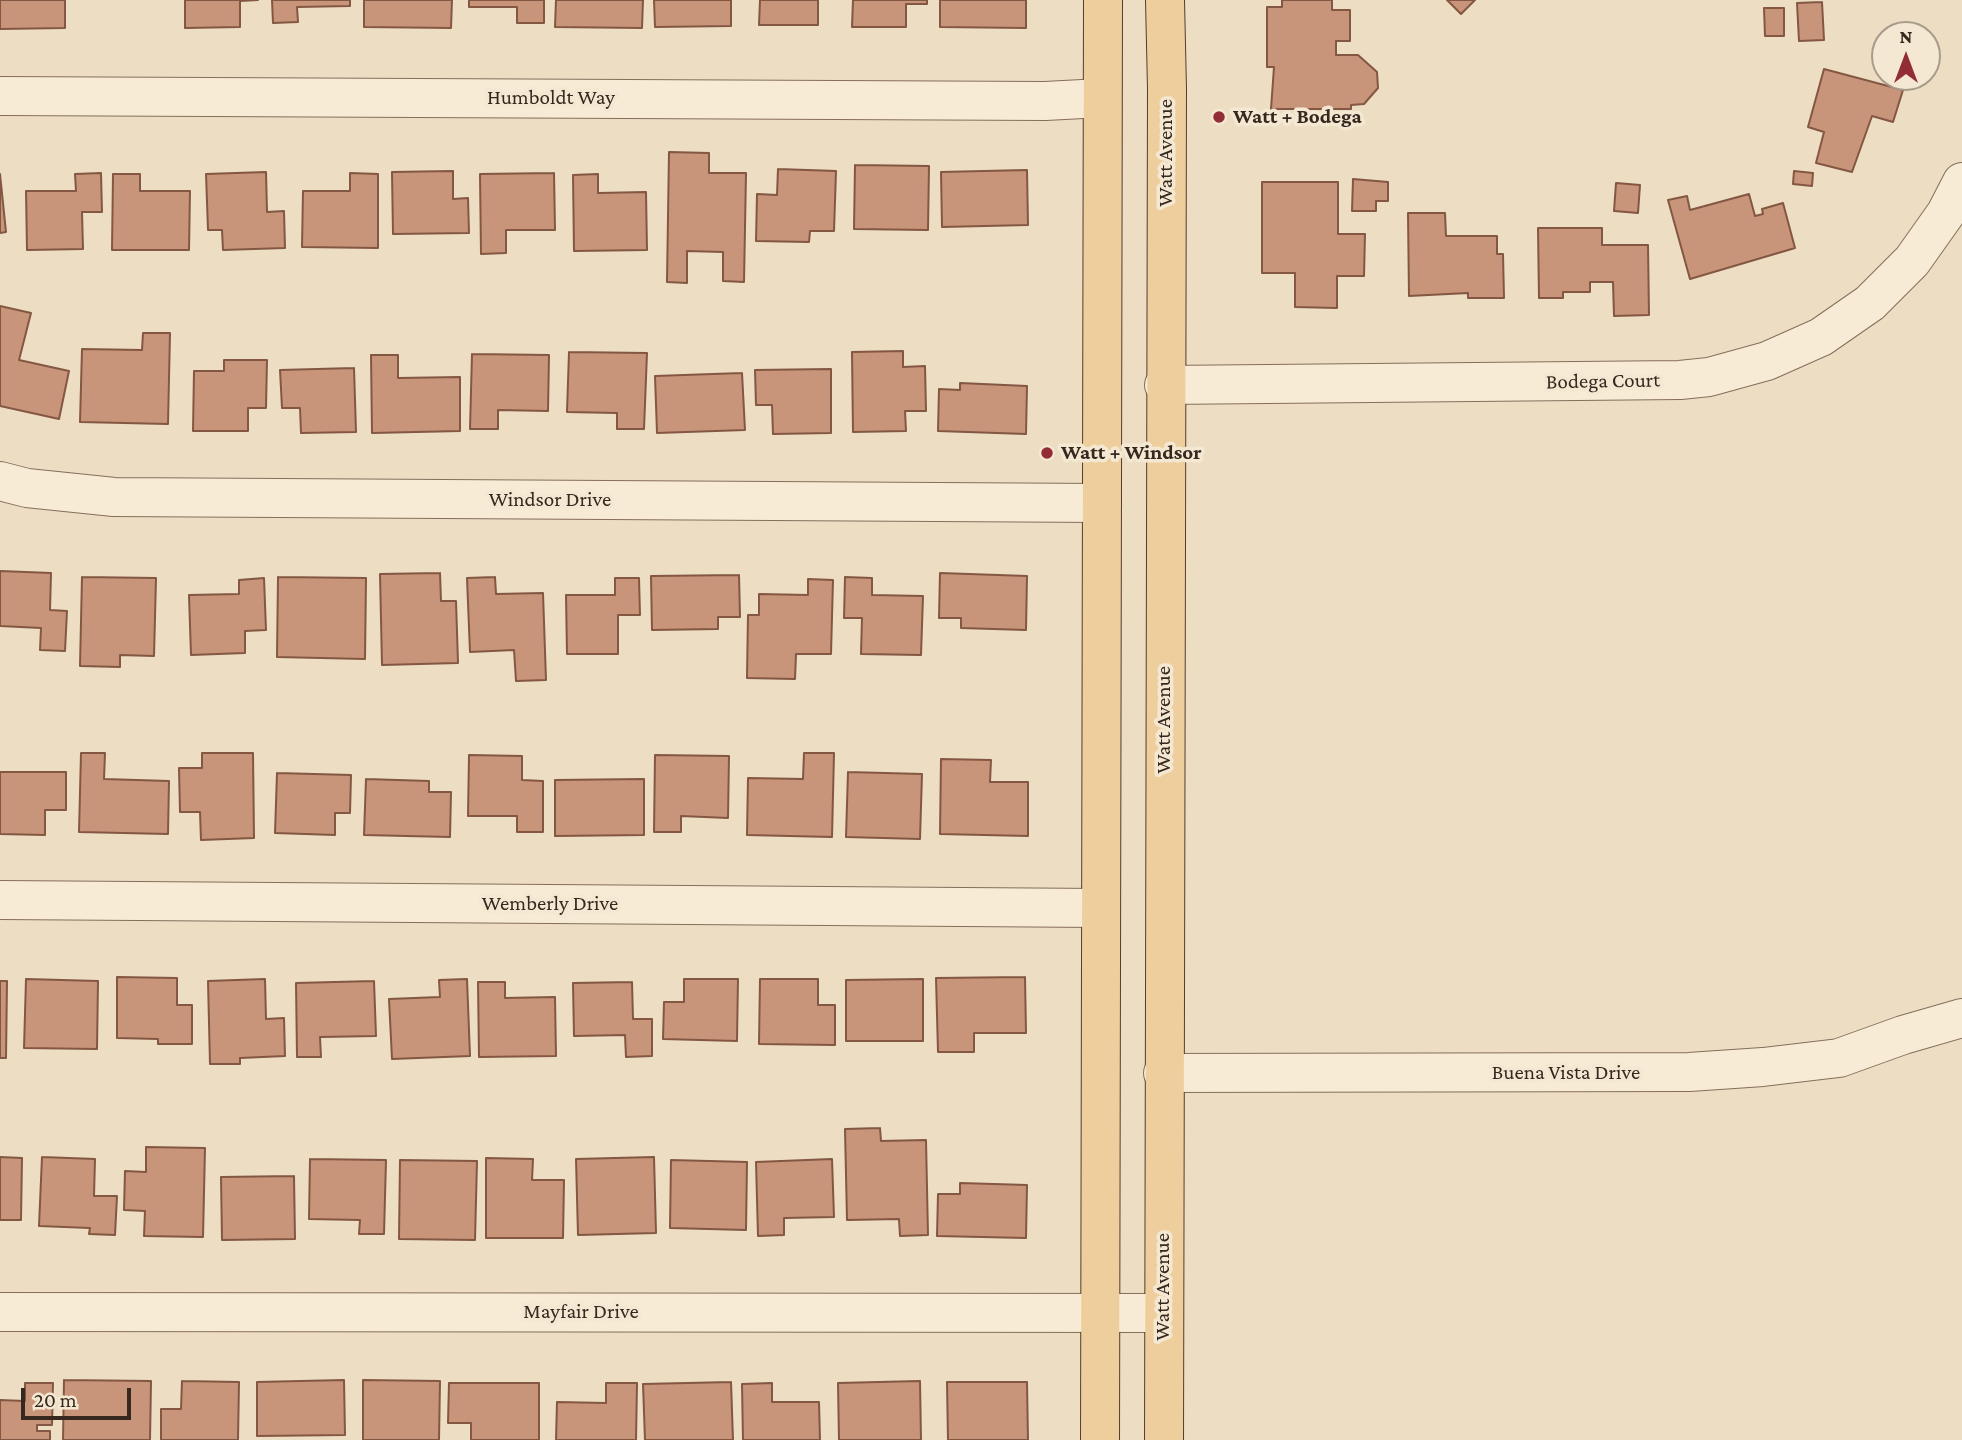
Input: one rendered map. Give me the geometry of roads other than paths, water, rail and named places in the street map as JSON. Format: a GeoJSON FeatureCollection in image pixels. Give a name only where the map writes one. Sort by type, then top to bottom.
{"type":"FeatureCollection","features":[{"type":"Feature","properties":{"kind":"main road"},"geometry":{"type":"LineString","coordinates":[[1100,1440],[1104,0]]}},
{"type":"Feature","properties":{"kind":"main road","name":"Watt Avenue"},"geometry":{"type":"LineString","coordinates":[[1164,1440],[1165,0]]}},
{"type":"Feature","properties":{"kind":"street","name":"Humboldt Way"},"geometry":{"type":"LineString","coordinates":[[0,96],[1031,101],[1102,98]]}},
{"type":"Feature","properties":{"kind":"street","name":"Bodega Court"},"geometry":{"type":"LineString","coordinates":[[1164,384],[1680,380],[1709,377],[1778,356],[1821,337],[1870,303],[1912,261],[1946,213],[1962,181]]}},
{"type":"Feature","properties":{"kind":"street","name":"Windsor Drive"},"geometry":{"type":"LineString","coordinates":[[0,481],[27,488],[114,497],[1102,503]]}},
{"type":"Feature","properties":{"kind":"street","name":"Wemberly Drive"},"geometry":{"type":"LineString","coordinates":[[0,900],[1101,908]]}},
{"type":"Feature","properties":{"kind":"street","name":"Buena Vista Drive"},"geometry":{"type":"LineString","coordinates":[[1163,1073],[1675,1072],[1738,1069],[1839,1058],[1962,1018]]}},
{"type":"Feature","properties":{"kind":"street","name":"Mayfair Drive"},"geometry":{"type":"LineString","coordinates":[[0,1312],[1163,1313]]}},
{"type":"Feature","properties":{"kind":"place","name":"Watt + Bodega"},"geometry":{"type":"Point","coordinates":[1219,117]}},
{"type":"Feature","properties":{"kind":"place","name":"Watt + Windsor"},"geometry":{"type":"Point","coordinates":[1047,453]}}]}
